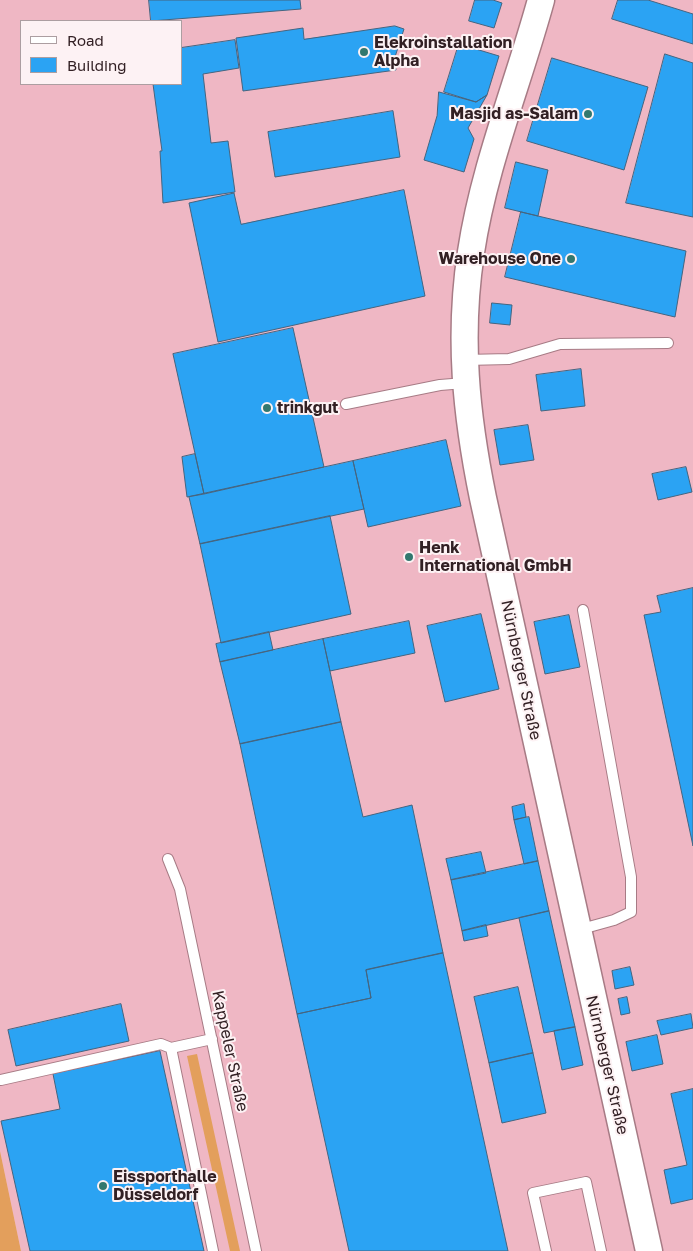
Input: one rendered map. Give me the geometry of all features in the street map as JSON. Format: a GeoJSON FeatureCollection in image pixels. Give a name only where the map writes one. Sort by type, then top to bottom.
{"type":"FeatureCollection","features":[{"type":"Feature","properties":{"kind":"street","name":"Nürnberger Straße"},"geometry":{"type":"LineString","coordinates":[[541,0],[488,173],[476,227],[467,288],[465,372],[475,459],[649,1251]]}},
{"type":"Feature","properties":{"kind":"lane"},"geometry":{"type":"LineString","coordinates":[[346,404],[440,385],[465,372],[560,344],[668,343]]}},
{"type":"Feature","properties":{"kind":"lane"},"geometry":{"type":"LineString","coordinates":[[577,930],[614,920],[631,912],[630,877],[583,610]]}},
{"type":"Feature","properties":{"kind":"lane","name":"Kappeler Straße"},"geometry":{"type":"LineString","coordinates":[[168,860],[180,890],[256,1251]]}},
{"type":"Feature","properties":{"kind":"lane"},"geometry":{"type":"LineString","coordinates":[[1,1080],[161,1044],[171,1048],[212,1039]]}},
{"type":"Feature","properties":{"kind":"lane"},"geometry":{"type":"LineString","coordinates":[[171,1048],[213,1251]]}},
{"type":"Feature","properties":{"kind":"lane"},"geometry":{"type":"LineString","coordinates":[[546,1251],[533,1193],[586,1182],[601,1251]]}},
{"type":"Feature","properties":{"kind":"shaded area"},"geometry":{"type":"Polygon","coordinates":[[[0,0],[534,0],[457,371],[641,1251],[21,1251],[0,1151],[0,0]]]}},
{"type":"Feature","properties":{"kind":"shaded area"},"geometry":{"type":"Polygon","coordinates":[[[546,0],[693,0],[693,1251],[657,1251],[517,623],[469,371],[493,175],[546,0]]]}},
{"type":"Feature","properties":{"kind":"shaded area"},"geometry":{"type":"Polygon","coordinates":[[[197,1054],[240,1251],[230,1251],[187,1056],[197,1054]]]}},
{"type":"Feature","properties":{"kind":"shaded area"},"geometry":{"type":"Polygon","coordinates":[[[0,1151],[21,1251],[0,1251],[0,1151]]]}},
{"type":"Feature","properties":{"kind":"building"},"geometry":{"type":"Polygon","coordinates":[[[149,0],[300,0],[301,9],[164,20],[151,20],[149,0]]]}},
{"type":"Feature","properties":{"kind":"building"},"geometry":{"type":"Polygon","coordinates":[[[475,0],[493,0],[502,3],[494,28],[469,21],[475,0]]]}},
{"type":"Feature","properties":{"kind":"building"},"geometry":{"type":"Polygon","coordinates":[[[618,0],[648,0],[693,14],[693,44],[612,19],[618,0]]]}},
{"type":"Feature","properties":{"kind":"building"},"geometry":{"type":"Polygon","coordinates":[[[395,26],[404,29],[394,60],[396,70],[243,91],[236,38],[303,28],[304,39],[395,26]]]}},
{"type":"Feature","properties":{"kind":"building"},"geometry":{"type":"Polygon","coordinates":[[[235,40],[239,68],[203,74],[211,143],[228,141],[235,192],[163,203],[160,151],[162,151],[153,85],[182,85],[182,48],[235,40]]]}},
{"type":"Feature","properties":{"kind":"building"},"geometry":{"type":"Polygon","coordinates":[[[459,44],[499,56],[487,95],[476,102],[444,92],[459,44]]]}},
{"type":"Feature","properties":{"kind":"building"},"geometry":{"type":"Polygon","coordinates":[[[665,54],[693,63],[693,217],[626,203],[665,54]]]}},
{"type":"Feature","properties":{"kind":"building","name":"Masjid as-Salam"},"geometry":{"type":"Polygon","coordinates":[[[552,58],[648,87],[624,170],[527,141],[552,58]]]}},
{"type":"Feature","properties":{"kind":"building"},"geometry":{"type":"Polygon","coordinates":[[[439,92],[476,102],[487,95],[468,128],[474,139],[464,172],[424,160],[437,116],[439,92]]]}},
{"type":"Feature","properties":{"kind":"building"},"geometry":{"type":"Polygon","coordinates":[[[393,111],[400,157],[275,177],[268,132],[393,111]]]}},
{"type":"Feature","properties":{"kind":"building"},"geometry":{"type":"Polygon","coordinates":[[[516,162],[548,170],[538,216],[505,208],[516,162]]]}},
{"type":"Feature","properties":{"kind":"building"},"geometry":{"type":"Polygon","coordinates":[[[404,190],[425,296],[218,342],[189,203],[234,193],[241,224],[404,190]]]}},
{"type":"Feature","properties":{"kind":"building"},"geometry":{"type":"Polygon","coordinates":[[[521,212],[686,251],[675,317],[505,277],[521,212]]]}},
{"type":"Feature","properties":{"kind":"building"},"geometry":{"type":"Polygon","coordinates":[[[492,303],[512,305],[510,325],[490,323],[492,303]]]}},
{"type":"Feature","properties":{"kind":"building"},"geometry":{"type":"Polygon","coordinates":[[[293,328],[324,467],[204,494],[173,354],[293,328]]]}},
{"type":"Feature","properties":{"kind":"building"},"geometry":{"type":"Polygon","coordinates":[[[581,369],[585,406],[541,411],[536,375],[581,369]]]}},
{"type":"Feature","properties":{"kind":"building"},"geometry":{"type":"Polygon","coordinates":[[[528,425],[534,460],[500,465],[494,430],[528,425]]]}},
{"type":"Feature","properties":{"kind":"building"},"geometry":{"type":"Polygon","coordinates":[[[446,440],[461,506],[368,527],[353,461],[446,440]]]}},
{"type":"Feature","properties":{"kind":"building"},"geometry":{"type":"Polygon","coordinates":[[[195,454],[204,494],[187,497],[182,457],[195,454]]]}},
{"type":"Feature","properties":{"kind":"building"},"geometry":{"type":"Polygon","coordinates":[[[353,461],[364,509],[200,544],[189,497],[353,461]]]}},
{"type":"Feature","properties":{"kind":"building"},"geometry":{"type":"Polygon","coordinates":[[[686,467],[692,492],[658,500],[652,474],[686,467]]]}},
{"type":"Feature","properties":{"kind":"building"},"geometry":{"type":"Polygon","coordinates":[[[330,516],[351,614],[221,643],[200,544],[330,516]]]}},
{"type":"Feature","properties":{"kind":"building"},"geometry":{"type":"Polygon","coordinates":[[[693,588],[693,846],[644,615],[661,612],[657,596],[693,588]]]}},
{"type":"Feature","properties":{"kind":"building"},"geometry":{"type":"Polygon","coordinates":[[[481,614],[499,689],[445,702],[427,626],[481,614]]]}},
{"type":"Feature","properties":{"kind":"building"},"geometry":{"type":"Polygon","coordinates":[[[569,615],[580,667],[545,674],[534,622],[569,615]]]}},
{"type":"Feature","properties":{"kind":"building"},"geometry":{"type":"Polygon","coordinates":[[[409,621],[415,653],[330,671],[323,639],[409,621]]]}},
{"type":"Feature","properties":{"kind":"building"},"geometry":{"type":"Polygon","coordinates":[[[269,632],[273,650],[220,662],[216,644],[269,632]]]}},
{"type":"Feature","properties":{"kind":"building"},"geometry":{"type":"Polygon","coordinates":[[[323,639],[341,722],[240,744],[220,662],[323,639]]]}},
{"type":"Feature","properties":{"kind":"building"},"geometry":{"type":"Polygon","coordinates":[[[341,722],[363,817],[412,805],[443,953],[366,970],[371,998],[297,1014],[240,744],[341,722]]]}},
{"type":"Feature","properties":{"kind":"building"},"geometry":{"type":"Polygon","coordinates":[[[524,804],[526,817],[514,820],[512,807],[524,804]]]}},
{"type":"Feature","properties":{"kind":"building"},"geometry":{"type":"Polygon","coordinates":[[[529,817],[538,861],[524,864],[514,820],[529,817]]]}},
{"type":"Feature","properties":{"kind":"building"},"geometry":{"type":"Polygon","coordinates":[[[481,852],[486,873],[451,880],[446,859],[481,852]]]}},
{"type":"Feature","properties":{"kind":"building"},"geometry":{"type":"Polygon","coordinates":[[[538,861],[549,911],[462,931],[451,880],[538,861]]]}},
{"type":"Feature","properties":{"kind":"building"},"geometry":{"type":"Polygon","coordinates":[[[549,911],[575,1027],[544,1033],[519,918],[549,911]]]}},
{"type":"Feature","properties":{"kind":"building"},"geometry":{"type":"Polygon","coordinates":[[[486,925],[488,936],[464,941],[462,931],[486,925]]]}},
{"type":"Feature","properties":{"kind":"building"},"geometry":{"type":"Polygon","coordinates":[[[443,953],[508,1251],[349,1251],[297,1014],[371,998],[366,970],[443,953]]]}},
{"type":"Feature","properties":{"kind":"building"},"geometry":{"type":"Polygon","coordinates":[[[630,967],[634,985],[615,989],[612,971],[630,967]]]}},
{"type":"Feature","properties":{"kind":"building"},"geometry":{"type":"Polygon","coordinates":[[[518,987],[533,1053],[489,1063],[474,997],[518,987]]]}},
{"type":"Feature","properties":{"kind":"building"},"geometry":{"type":"Polygon","coordinates":[[[627,997],[630,1013],[621,1015],[618,999],[627,997]]]}},
{"type":"Feature","properties":{"kind":"building"},"geometry":{"type":"Polygon","coordinates":[[[121,1004],[129,1041],[16,1066],[8,1030],[121,1004]]]}},
{"type":"Feature","properties":{"kind":"building"},"geometry":{"type":"Polygon","coordinates":[[[691,1014],[693,1028],[661,1035],[657,1021],[691,1014]]]}},
{"type":"Feature","properties":{"kind":"building"},"geometry":{"type":"Polygon","coordinates":[[[575,1027],[583,1065],[562,1070],[554,1031],[575,1027]]]}},
{"type":"Feature","properties":{"kind":"building"},"geometry":{"type":"Polygon","coordinates":[[[657,1035],[663,1064],[632,1071],[626,1042],[657,1035]]]}},
{"type":"Feature","properties":{"kind":"building","name":"Eissporthalle Düsseldorf"},"geometry":{"type":"Polygon","coordinates":[[[160,1051],[204,1251],[30,1251],[1,1121],[60,1109],[53,1074],[160,1051]]]}},
{"type":"Feature","properties":{"kind":"building"},"geometry":{"type":"Polygon","coordinates":[[[533,1053],[546,1113],[502,1123],[489,1063],[533,1053]]]}},
{"type":"Feature","properties":{"kind":"building"},"geometry":{"type":"Polygon","coordinates":[[[693,1089],[693,1199],[671,1204],[664,1170],[687,1165],[671,1094],[693,1089]]]}},
{"type":"Feature","properties":{"kind":"place","name":"Elekroinstallation Alpha"},"geometry":{"type":"Point","coordinates":[364,52]}},
{"type":"Feature","properties":{"kind":"place","name":"Masjid as-Salam"},"geometry":{"type":"Point","coordinates":[588,114]}},
{"type":"Feature","properties":{"kind":"place","name":"Warehouse One"},"geometry":{"type":"Point","coordinates":[571,259]}},
{"type":"Feature","properties":{"kind":"place","name":"trinkgut"},"geometry":{"type":"Point","coordinates":[267,408]}},
{"type":"Feature","properties":{"kind":"place","name":"Henk International GmbH"},"geometry":{"type":"Point","coordinates":[409,557]}},
{"type":"Feature","properties":{"kind":"place","name":"Eissporthalle Düsseldorf"},"geometry":{"type":"Point","coordinates":[103,1186]}}]}
